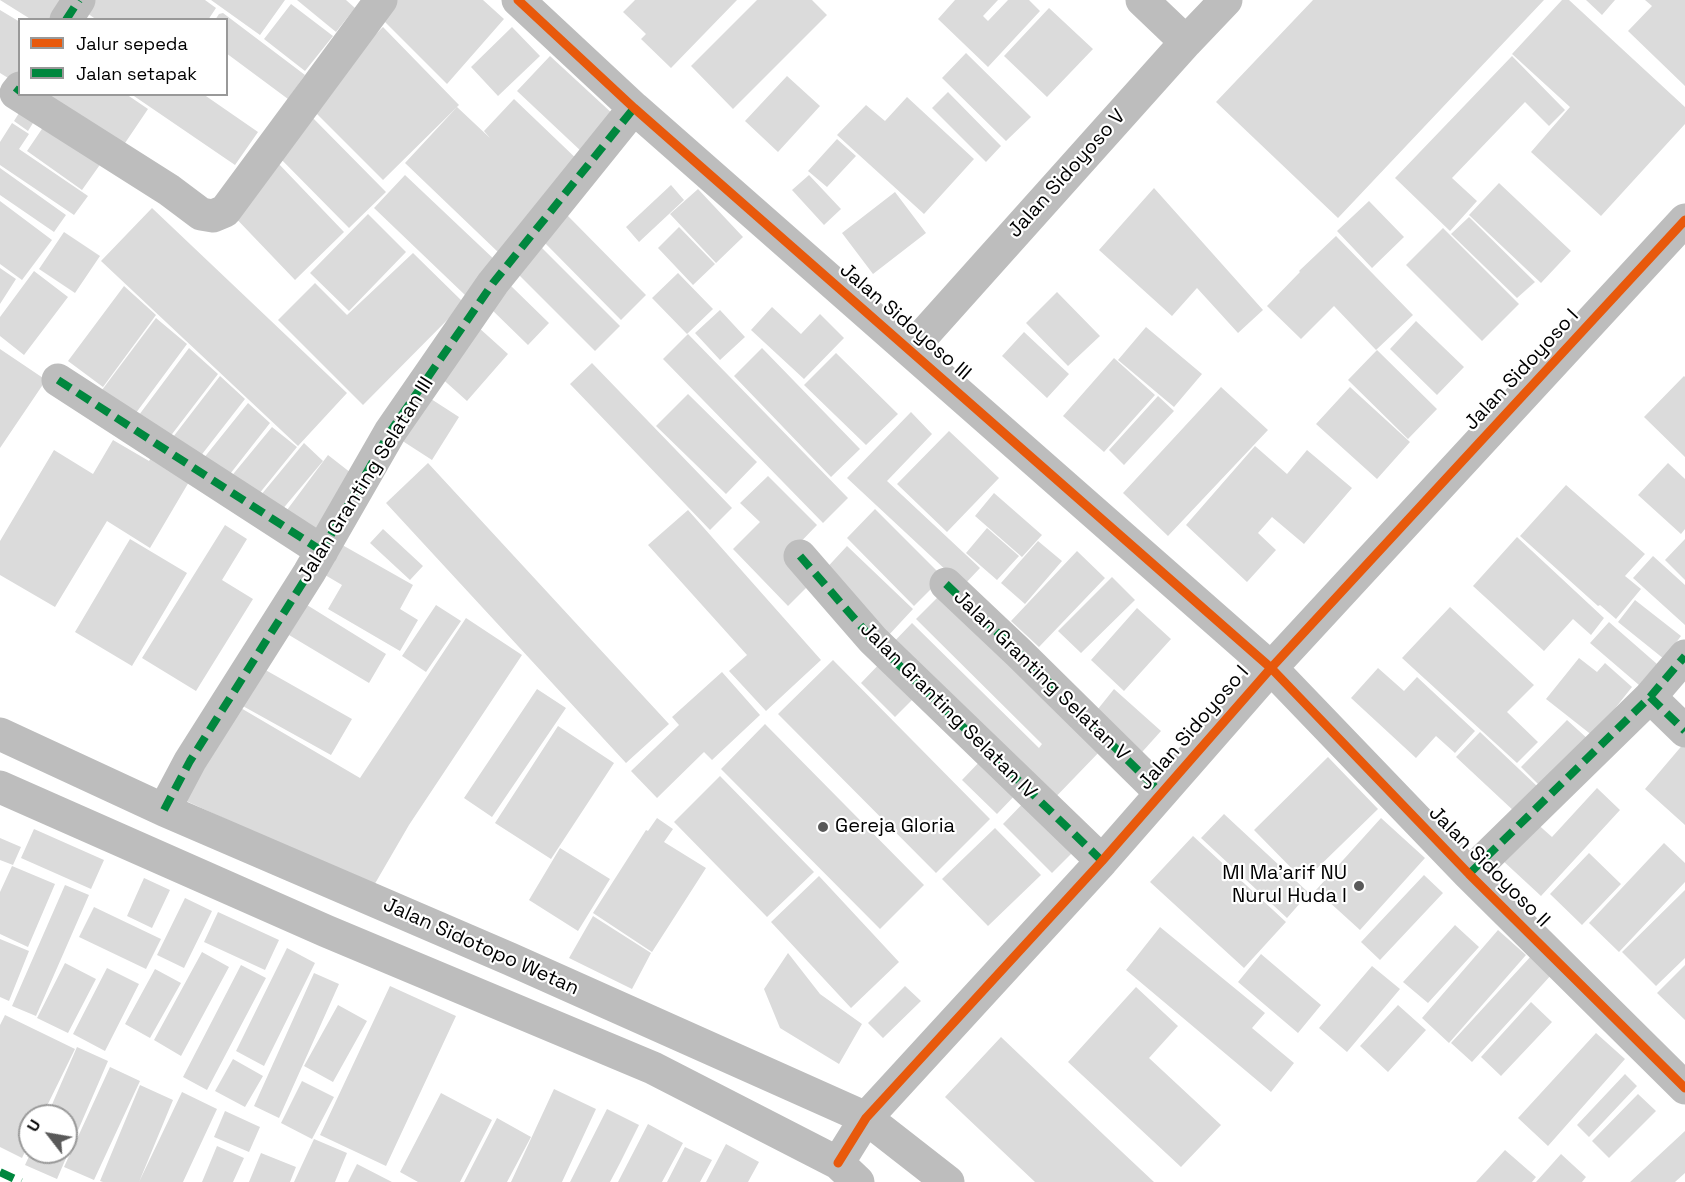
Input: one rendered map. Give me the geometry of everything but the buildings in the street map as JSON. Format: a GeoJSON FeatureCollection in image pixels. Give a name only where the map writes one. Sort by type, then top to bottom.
{"type":"FeatureCollection","features":[{"type":"Feature","properties":{"kind":"street"},"geometry":{"type":"LineString","coordinates":[[67,18],[79,0]]}},
{"type":"Feature","properties":{"kind":"street"},"geometry":{"type":"LineString","coordinates":[[26,96],[169,190],[201,214],[213,216],[225,211],[381,0]]}},
{"type":"Feature","properties":{"kind":"street","name":"Jalan Sidoyoso III"},"geometry":{"type":"LineString","coordinates":[[518,0],[634,108],[1271,668]]}},
{"type":"Feature","properties":{"kind":"street"},"geometry":{"type":"LineString","coordinates":[[1142,0],[1186,42]]}},
{"type":"Feature","properties":{"kind":"street","name":"Jalan Sidoyoso V"},"geometry":{"type":"LineString","coordinates":[[910,350],[1226,0]]}},
{"type":"Feature","properties":{"kind":"street","name":"Jalan Granting Selatan III"},"geometry":{"type":"LineString","coordinates":[[164,810],[190,761],[322,551],[390,432],[493,283],[634,108]]}},
{"type":"Feature","properties":{"kind":"street","name":"Jalan Sidoyoso I"},"geometry":{"type":"LineString","coordinates":[[848,1173],[866,1118],[1102,861],[1271,668],[1685,220]]}},
{"type":"Feature","properties":{"kind":"street"},"geometry":{"type":"LineString","coordinates":[[58,380],[322,551]]}},
{"type":"Feature","properties":{"kind":"street","name":"Jalan Granting Selatan IV"},"geometry":{"type":"LineString","coordinates":[[800,556],[873,639],[1102,861]]}},
{"type":"Feature","properties":{"kind":"street","name":"Jalan Granting Selatan V"},"geometry":{"type":"LineString","coordinates":[[946,584],[1161,793]]}},
{"type":"Feature","properties":{"kind":"street"},"geometry":{"type":"LineString","coordinates":[[1469,874],[1650,697],[1685,656]]}},
{"type":"Feature","properties":{"kind":"street","name":"Jalan Sidoyoso II"},"geometry":{"type":"LineString","coordinates":[[1271,668],[1469,874],[1685,1088]]}},
{"type":"Feature","properties":{"kind":"street"},"geometry":{"type":"LineString","coordinates":[[1650,697],[1685,731]]}},
{"type":"Feature","properties":{"kind":"street","name":"Jalan Sidotopo Wetan"},"geometry":{"type":"LineString","coordinates":[[0,734],[164,810],[520,963],[866,1118],[948,1182]]}},
{"type":"Feature","properties":{"kind":"street"},"geometry":{"type":"LineString","coordinates":[[0,787],[326,931],[653,1068],[848,1173]]}},
{"type":"Feature","properties":{"kind":"marked path"},"geometry":{"type":"LineString","coordinates":[[67,18],[79,0]]}},
{"type":"Feature","properties":{"kind":"marked path"},"geometry":{"type":"LineString","coordinates":[[164,810],[190,761],[309,573],[390,432],[493,283],[634,108]]}},
{"type":"Feature","properties":{"kind":"marked path"},"geometry":{"type":"LineString","coordinates":[[58,380],[322,551]]}},
{"type":"Feature","properties":{"kind":"marked path"},"geometry":{"type":"LineString","coordinates":[[800,556],[873,640],[1102,861]]}},
{"type":"Feature","properties":{"kind":"marked path"},"geometry":{"type":"LineString","coordinates":[[946,584],[1161,793]]}},
{"type":"Feature","properties":{"kind":"marked path"},"geometry":{"type":"LineString","coordinates":[[1469,874],[1650,697],[1685,656]]}},
{"type":"Feature","properties":{"kind":"marked path"},"geometry":{"type":"LineString","coordinates":[[1650,697],[1685,731]]}},
{"type":"Feature","properties":{"kind":"marked path"},"geometry":{"type":"LineString","coordinates":[[0,1172],[21,1182]]}},
{"type":"Feature","properties":{"kind":"cycle path"},"geometry":{"type":"LineString","coordinates":[[518,0],[634,108],[1271,668],[1469,874],[1685,1088]]}},
{"type":"Feature","properties":{"kind":"cycle path"},"geometry":{"type":"LineString","coordinates":[[838,1163],[866,1118],[1102,861],[1271,668],[1685,220]]}},
{"type":"Feature","properties":{"kind":"place","name":"Gereja Gloria"},"geometry":{"type":"Point","coordinates":[823,827]}},
{"type":"Feature","properties":{"kind":"place","name":"MI Ma'arif NU Nurul Huda I"},"geometry":{"type":"Point","coordinates":[1359,886]}}]}
